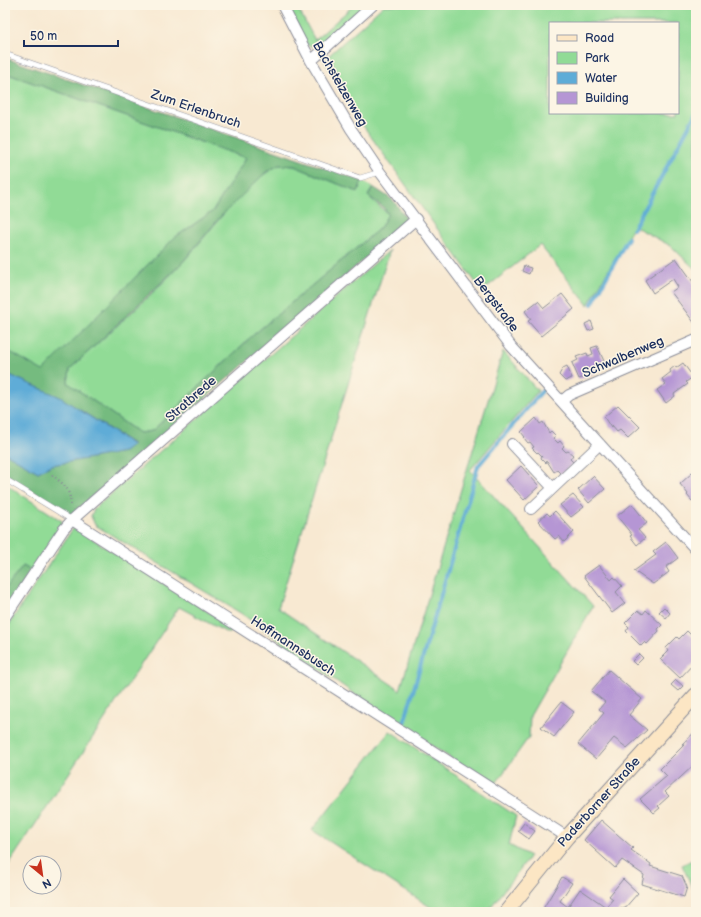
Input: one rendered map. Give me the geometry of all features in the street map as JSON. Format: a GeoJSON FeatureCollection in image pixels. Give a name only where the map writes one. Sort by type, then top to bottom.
{"type":"FeatureCollection","features":[{"type":"Feature","properties":{"kind":"main road","name":"Paderborner Straße"},"geometry":{"type":"LineString","coordinates":[[506,912],[567,837],[696,694]]}},
{"type":"Feature","properties":{"kind":"street","name":"Bachstelzenweg"},"geometry":{"type":"LineString","coordinates":[[282,5],[311,61],[351,129],[380,172]]}},
{"type":"Feature","properties":{"kind":"street"},"geometry":{"type":"LineString","coordinates":[[311,61],[373,5]]}},
{"type":"Feature","properties":{"kind":"street","name":"Bergstraße"},"geometry":{"type":"LineString","coordinates":[[380,172],[511,346],[696,550]]}},
{"type":"Feature","properties":{"kind":"street","name":"Stratbrede"},"geometry":{"type":"LineString","coordinates":[[5,617],[63,530],[72,520],[416,219]]}},
{"type":"Feature","properties":{"kind":"street","name":"Schwalbenweg"},"geometry":{"type":"LineString","coordinates":[[562,401],[569,395],[696,340]]}},
{"type":"Feature","properties":{"kind":"street"},"geometry":{"type":"LineString","coordinates":[[512,444],[553,488]]}},
{"type":"Feature","properties":{"kind":"street"},"geometry":{"type":"LineString","coordinates":[[531,508],[600,444]]}},
{"type":"Feature","properties":{"kind":"street","name":"Hoffmannsbusch"},"geometry":{"type":"LineString","coordinates":[[72,520],[567,837]]}},
{"type":"Feature","properties":{"kind":"lane","name":"Zum Erlenbruch"},"geometry":{"type":"LineString","coordinates":[[5,54],[360,178],[380,172]]}},
{"type":"Feature","properties":{"kind":"lane","name":"Hoffmannsbusch"},"geometry":{"type":"LineString","coordinates":[[5,479],[72,520]]}},
{"type":"Feature","properties":{"kind":"path"},"geometry":{"type":"LineString","coordinates":[[52,475],[66,485],[70,496],[72,520]]}},
{"type":"Feature","properties":{"kind":"green space"},"geometry":{"type":"Polygon","coordinates":[[[287,5],[296,5],[315,40],[354,5],[366,5],[322,44],[315,47],[307,45],[287,5]]]}},
{"type":"Feature","properties":{"kind":"green space"},"geometry":{"type":"Polygon","coordinates":[[[384,5],[696,5],[696,268],[695,269],[671,246],[634,226],[588,305],[540,245],[482,291],[359,120],[324,60],[384,5]]]}},
{"type":"Feature","properties":{"kind":"green space"},"geometry":{"type":"Polygon","coordinates":[[[5,58],[362,181],[358,192],[294,166],[279,165],[266,172],[221,216],[181,264],[70,369],[68,383],[139,433],[152,431],[252,336],[380,228],[388,214],[383,207],[368,196],[373,187],[393,200],[406,218],[405,224],[71,515],[5,474],[5,453],[38,472],[52,465],[124,452],[133,444],[60,397],[5,373],[5,349],[43,371],[174,238],[213,211],[246,158],[5,73],[5,58]]]}},
{"type":"Feature","properties":{"kind":"green space"},"geometry":{"type":"Polygon","coordinates":[[[5,73],[246,158],[213,211],[174,238],[43,372],[5,349],[5,73]]]}},
{"type":"Feature","properties":{"kind":"green space"},"geometry":{"type":"Polygon","coordinates":[[[279,165],[294,166],[358,192],[362,181],[373,187],[368,196],[388,214],[380,228],[252,336],[152,431],[139,433],[68,383],[70,369],[181,264],[227,210],[251,185],[279,165]]]}},
{"type":"Feature","properties":{"kind":"green space"},"geometry":{"type":"Polygon","coordinates":[[[390,250],[278,608],[400,690],[503,351],[538,391],[470,470],[593,606],[530,716],[529,737],[494,786],[384,715],[242,614],[95,525],[91,516],[94,509],[390,250]]]}},
{"type":"Feature","properties":{"kind":"green space"},"geometry":{"type":"Polygon","coordinates":[[[5,484],[62,521],[62,525],[32,571],[23,566],[5,589],[5,484]]]}},
{"type":"Feature","properties":{"kind":"green space"},"geometry":{"type":"Polygon","coordinates":[[[75,528],[234,628],[229,634],[179,607],[7,867],[5,866],[5,630],[72,530],[75,528]]]}},
{"type":"Feature","properties":{"kind":"green space"},"geometry":{"type":"Polygon","coordinates":[[[23,566],[32,571],[5,611],[5,589],[23,566]]]}},
{"type":"Feature","properties":{"kind":"green space"},"geometry":{"type":"Polygon","coordinates":[[[390,731],[516,816],[509,845],[530,856],[487,912],[438,912],[312,830],[390,731]]]}},
{"type":"Feature","properties":{"kind":"green space"},"geometry":{"type":"Polygon","coordinates":[[[696,858],[696,895],[682,865],[696,858]]]}},
{"type":"Feature","properties":{"kind":"water"},"geometry":{"type":"Polygon","coordinates":[[[5,373],[60,397],[133,445],[124,452],[52,465],[38,472],[5,453],[5,373]]]}},
{"type":"Feature","properties":{"kind":"building"},"geometry":{"type":"Polygon","coordinates":[[[676,258],[696,286],[696,325],[671,292],[678,287],[673,279],[653,293],[645,280],[676,258]]]}},
{"type":"Feature","properties":{"kind":"building"},"geometry":{"type":"Polygon","coordinates":[[[524,266],[531,268],[529,274],[522,271],[524,266]]]}},
{"type":"Feature","properties":{"kind":"building"},"geometry":{"type":"Polygon","coordinates":[[[562,294],[574,309],[541,336],[528,321],[531,319],[525,311],[538,301],[544,308],[562,294]]]}},
{"type":"Feature","properties":{"kind":"building"},"geometry":{"type":"Polygon","coordinates":[[[591,321],[594,329],[588,331],[585,324],[591,321]]]}},
{"type":"Feature","properties":{"kind":"building"},"geometry":{"type":"Polygon","coordinates":[[[597,346],[604,361],[598,364],[601,370],[579,379],[572,363],[578,360],[576,357],[587,353],[588,356],[593,354],[591,348],[597,346]]]}},
{"type":"Feature","properties":{"kind":"building"},"geometry":{"type":"Polygon","coordinates":[[[683,363],[693,377],[686,382],[688,384],[674,394],[675,396],[666,403],[657,390],[666,384],[662,379],[671,372],[670,370],[683,363]]]}},
{"type":"Feature","properties":{"kind":"building"},"geometry":{"type":"Polygon","coordinates":[[[567,366],[572,378],[565,381],[559,375],[563,368],[567,366]]]}},
{"type":"Feature","properties":{"kind":"building"},"geometry":{"type":"Polygon","coordinates":[[[618,405],[640,427],[628,438],[620,430],[617,432],[612,426],[611,428],[604,417],[618,405]]]}},
{"type":"Feature","properties":{"kind":"building"},"geometry":{"type":"Polygon","coordinates":[[[536,418],[540,424],[543,422],[549,433],[551,431],[556,436],[553,438],[558,443],[560,441],[564,446],[562,448],[566,452],[568,451],[573,455],[570,459],[574,463],[561,474],[557,470],[554,472],[547,461],[546,463],[541,458],[542,456],[532,448],[534,447],[530,442],[528,443],[521,432],[536,418]]]}},
{"type":"Feature","properties":{"kind":"building"},"geometry":{"type":"Polygon","coordinates":[[[521,466],[539,486],[524,500],[506,480],[521,466]]]}},
{"type":"Feature","properties":{"kind":"building"},"geometry":{"type":"Polygon","coordinates":[[[693,472],[696,475],[696,498],[692,501],[680,484],[693,472]]]}},
{"type":"Feature","properties":{"kind":"building"},"geometry":{"type":"Polygon","coordinates":[[[593,476],[605,489],[589,503],[578,490],[593,476]]]}},
{"type":"Feature","properties":{"kind":"building"},"geometry":{"type":"Polygon","coordinates":[[[573,495],[584,507],[571,517],[560,505],[573,495]]]}},
{"type":"Feature","properties":{"kind":"building"},"geometry":{"type":"Polygon","coordinates":[[[632,504],[647,523],[638,530],[645,538],[637,545],[630,536],[632,535],[617,516],[632,504]]]}},
{"type":"Feature","properties":{"kind":"building"},"geometry":{"type":"Polygon","coordinates":[[[555,511],[574,532],[564,542],[559,536],[555,539],[538,521],[547,513],[550,516],[555,511]]]}},
{"type":"Feature","properties":{"kind":"building"},"geometry":{"type":"Polygon","coordinates":[[[666,542],[678,558],[666,567],[669,572],[653,584],[634,571],[656,555],[653,552],[666,542]]]}},
{"type":"Feature","properties":{"kind":"building"},"geometry":{"type":"Polygon","coordinates":[[[599,565],[611,580],[614,577],[622,586],[616,592],[625,603],[612,613],[584,576],[599,565]]]}},
{"type":"Feature","properties":{"kind":"building"},"geometry":{"type":"Polygon","coordinates":[[[664,607],[670,613],[666,618],[659,612],[664,607]]]}},
{"type":"Feature","properties":{"kind":"building"},"geometry":{"type":"Polygon","coordinates":[[[638,610],[643,614],[646,610],[662,625],[658,629],[659,631],[647,644],[645,642],[641,646],[626,631],[629,627],[625,623],[638,610]]]}},
{"type":"Feature","properties":{"kind":"building"},"geometry":{"type":"Polygon","coordinates":[[[687,631],[696,640],[696,661],[680,678],[660,659],[668,651],[666,648],[677,637],[679,639],[687,631]]]}},
{"type":"Feature","properties":{"kind":"building"},"geometry":{"type":"Polygon","coordinates":[[[639,654],[643,658],[636,665],[632,661],[639,654]]]}},
{"type":"Feature","properties":{"kind":"building"},"geometry":{"type":"Polygon","coordinates":[[[609,670],[642,699],[629,715],[647,730],[627,748],[614,738],[596,759],[578,744],[604,713],[599,709],[605,702],[591,691],[609,670]]]}},
{"type":"Feature","properties":{"kind":"building"},"geometry":{"type":"Polygon","coordinates":[[[676,680],[683,686],[678,691],[671,685],[676,680]]]}},
{"type":"Feature","properties":{"kind":"building"},"geometry":{"type":"Polygon","coordinates":[[[561,702],[574,712],[554,737],[541,727],[561,702]]]}},
{"type":"Feature","properties":{"kind":"building"},"geometry":{"type":"Polygon","coordinates":[[[696,731],[696,763],[665,792],[669,796],[658,806],[660,808],[654,813],[640,799],[667,776],[660,769],[684,745],[682,744],[696,731]]]}},
{"type":"Feature","properties":{"kind":"building"},"geometry":{"type":"Polygon","coordinates":[[[601,820],[633,848],[631,850],[651,864],[650,866],[682,876],[687,887],[684,897],[642,884],[644,875],[622,860],[615,868],[584,840],[601,820]]]}},
{"type":"Feature","properties":{"kind":"building"},"geometry":{"type":"Polygon","coordinates":[[[524,823],[535,831],[529,839],[518,831],[524,823]]]}},
{"type":"Feature","properties":{"kind":"building"},"geometry":{"type":"Polygon","coordinates":[[[562,877],[572,883],[560,901],[568,907],[580,889],[606,907],[613,899],[609,896],[623,879],[638,893],[624,909],[622,907],[617,912],[541,912],[562,877]]]}},
{"type":"Feature","properties":{"kind":"waterway"},"geometry":{"type":"LineString","coordinates":[[633,229],[696,113]]}},
{"type":"Feature","properties":{"kind":"waterway"},"geometry":{"type":"LineString","coordinates":[[592,304],[628,238]]}},
{"type":"Feature","properties":{"kind":"waterway"},"geometry":{"type":"LineString","coordinates":[[404,723],[478,466],[543,390]]}}]}
